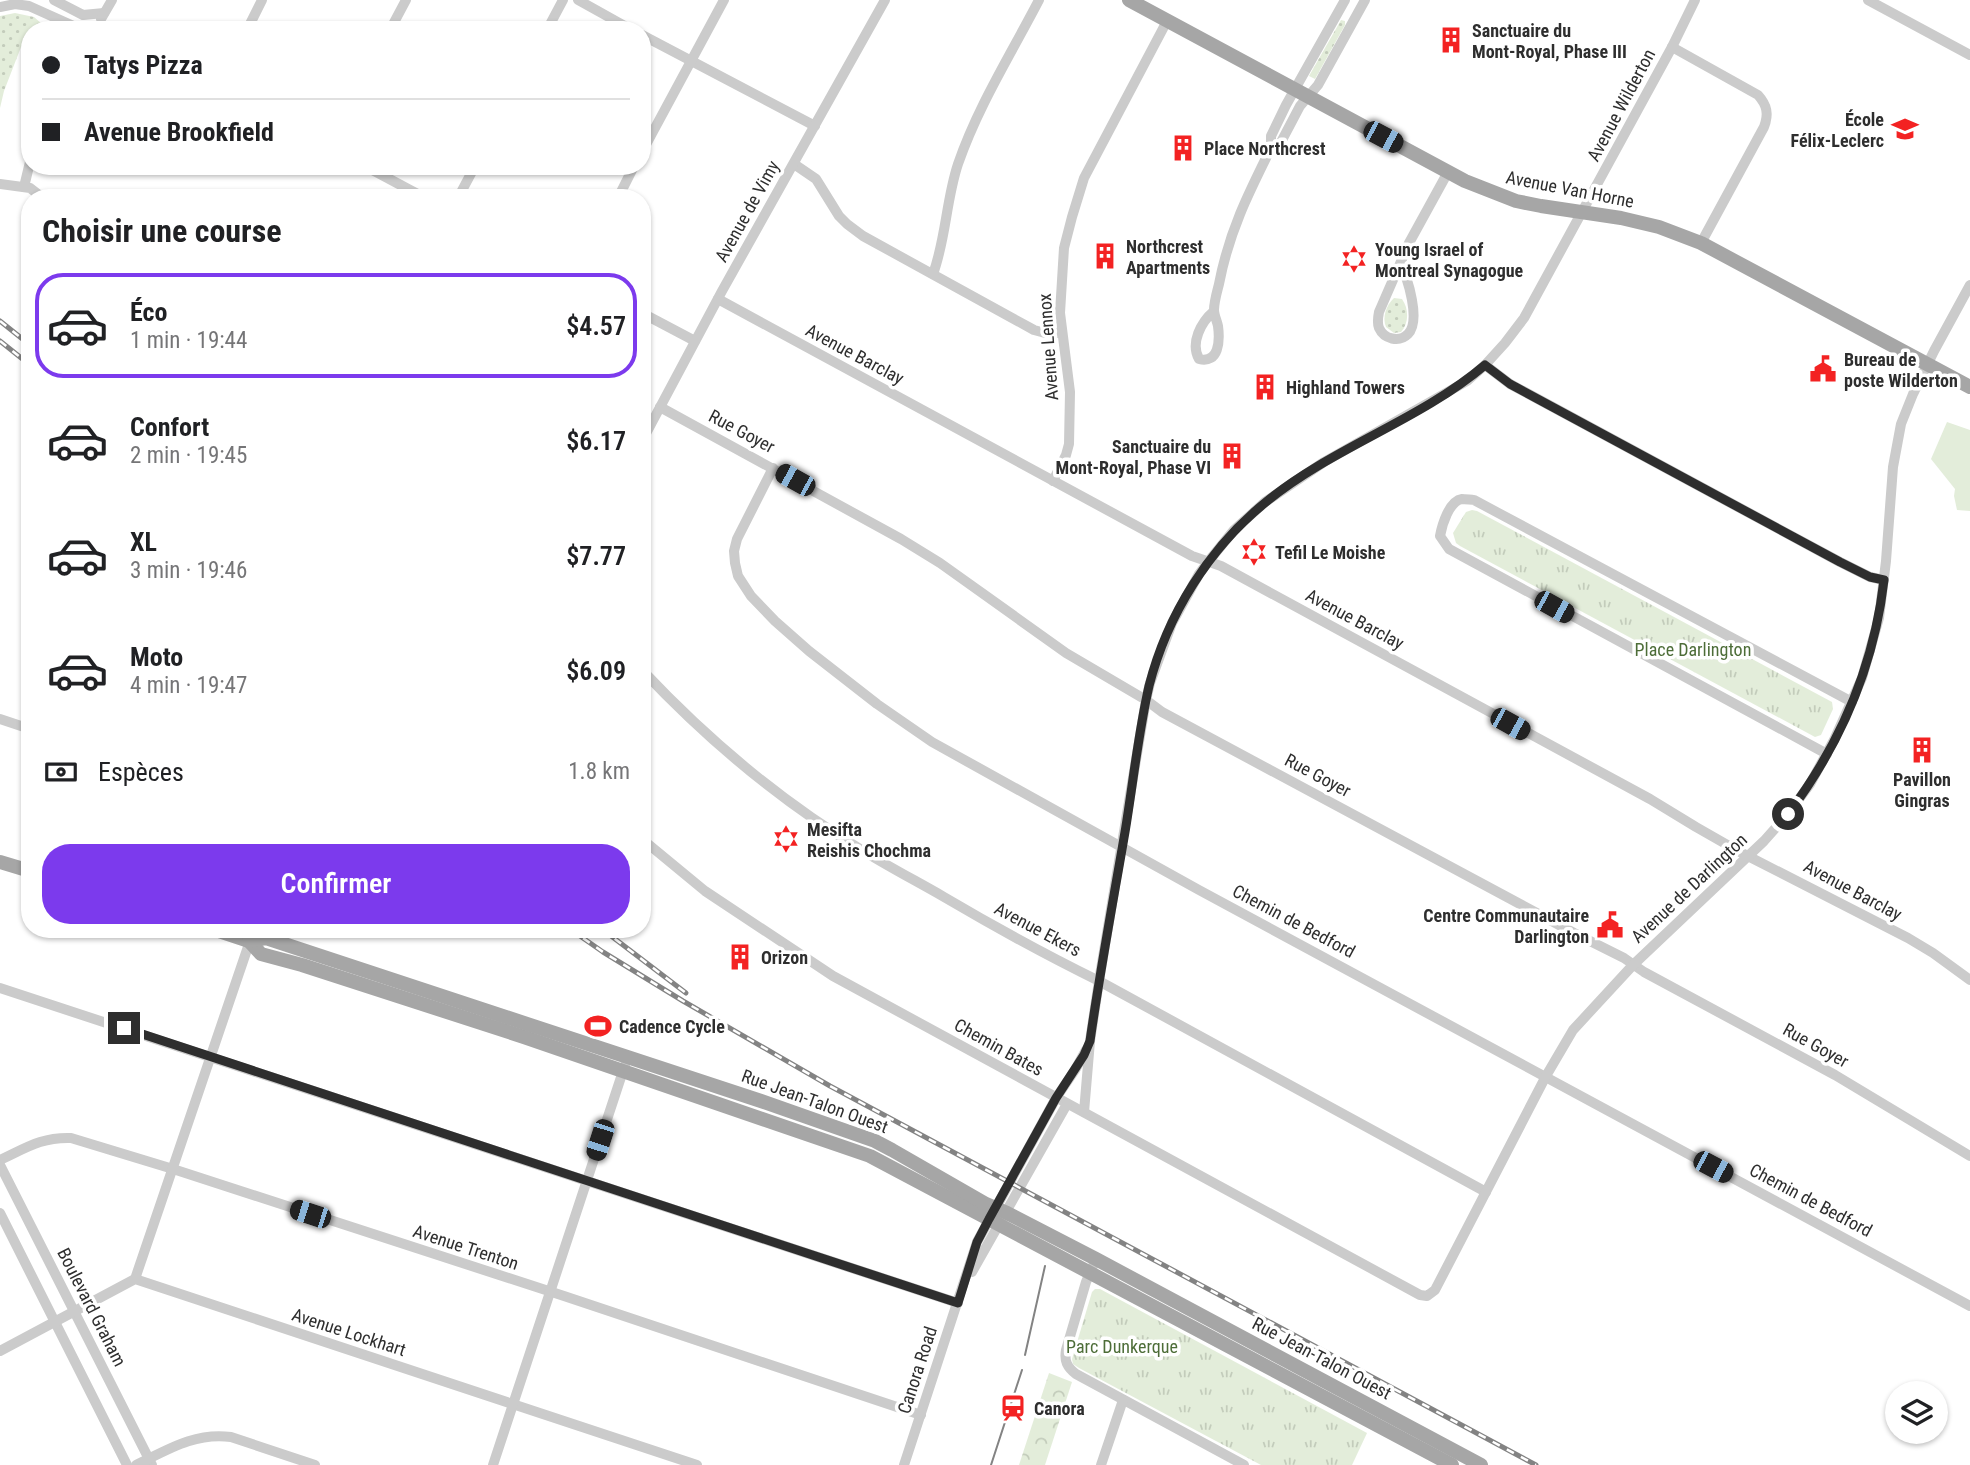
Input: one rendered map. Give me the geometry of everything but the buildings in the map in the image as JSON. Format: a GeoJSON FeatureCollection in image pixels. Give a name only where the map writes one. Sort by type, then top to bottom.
{"type":"FeatureCollection","features":[{"type":"Feature","properties":{"kind":"main road","name":"Avenue Van Horne"},"geometry":{"type":"LineString","coordinates":[[1129,0],[1448,172],[1495,194],[1516,201],[1659,227],[1701,243],[1970,387]]}},
{"type":"Feature","properties":{"kind":"main road"},"geometry":{"type":"LineString","coordinates":[[0,862],[21,869]]}},
{"type":"Feature","properties":{"kind":"main road","name":"Rue Jean-Talon Ouest"},"geometry":{"type":"LineString","coordinates":[[253,938],[261,954],[866,1138],[947,1182],[998,1216],[1481,1465]]}},
{"type":"Feature","properties":{"kind":"main road","name":"Rue Jean-Talon Ouest"},"geometry":{"type":"LineString","coordinates":[[1093,1266],[1245,1354],[1452,1465]]}},
{"type":"Feature","properties":{"kind":"street"},"geometry":{"type":"LineString","coordinates":[[54,0],[83,15],[104,13]]}},
{"type":"Feature","properties":{"kind":"street"},"geometry":{"type":"LineString","coordinates":[[101,21],[111,0]]}},
{"type":"Feature","properties":{"kind":"street"},"geometry":{"type":"LineString","coordinates":[[252,21],[262,0]]}},
{"type":"Feature","properties":{"kind":"street"},"geometry":{"type":"LineString","coordinates":[[395,21],[406,0]]}},
{"type":"Feature","properties":{"kind":"street"},"geometry":{"type":"LineString","coordinates":[[552,21],[563,0]]}},
{"type":"Feature","properties":{"kind":"street"},"geometry":{"type":"LineString","coordinates":[[578,0],[616,21]]}},
{"type":"Feature","properties":{"kind":"street"},"geometry":{"type":"LineString","coordinates":[[651,135],[724,0]]}},
{"type":"Feature","properties":{"kind":"street","name":"Avenue de Vimy"},"geometry":{"type":"LineString","coordinates":[[651,424],[885,0]]}},
{"type":"Feature","properties":{"kind":"street"},"geometry":{"type":"LineString","coordinates":[[933,274],[949,197],[962,153],[977,116],[1039,0]]}},
{"type":"Feature","properties":{"kind":"street"},"geometry":{"type":"LineString","coordinates":[[1214,311],[1222,267],[1235,222],[1271,148],[1280,144],[1300,106],[1302,93],[1345,0]]}},
{"type":"Feature","properties":{"kind":"street"},"geometry":{"type":"LineString","coordinates":[[1302,93],[1318,85],[1365,0]]}},
{"type":"Feature","properties":{"kind":"street","name":"Avenue Wilderton"},"geometry":{"type":"LineString","coordinates":[[1084,1112],[1090,1041],[1099,981],[1146,700],[1163,644],[1199,573],[1234,530],[1277,493],[1455,388],[1485,365],[1524,318],[1584,212],[1695,0]]}},
{"type":"Feature","properties":{"kind":"street"},"geometry":{"type":"LineString","coordinates":[[1868,0],[1970,55]]}},
{"type":"Feature","properties":{"kind":"street"},"geometry":{"type":"LineString","coordinates":[[0,7],[26,5],[62,21]]}},
{"type":"Feature","properties":{"kind":"street"},"geometry":{"type":"LineString","coordinates":[[50,16],[53,21]]}},
{"type":"Feature","properties":{"kind":"street","name":"Avenue Lennox"},"geometry":{"type":"LineString","coordinates":[[1053,481],[1066,455],[1070,417],[1066,348],[1060,313],[1063,257],[1076,198],[1167,21]]}},
{"type":"Feature","properties":{"kind":"street"},"geometry":{"type":"LineString","coordinates":[[651,40],[815,126]]}},
{"type":"Feature","properties":{"kind":"street"},"geometry":{"type":"LineString","coordinates":[[1672,47],[1758,95],[1767,111],[1767,119],[1759,137],[1701,243]]}},
{"type":"Feature","properties":{"kind":"street"},"geometry":{"type":"LineString","coordinates":[[794,164],[816,179],[839,216],[863,236],[1034,330],[1062,333]]}},
{"type":"Feature","properties":{"kind":"street"},"geometry":{"type":"LineString","coordinates":[[1400,264],[1410,292],[1413,319],[1409,333],[1405,337],[1394,339],[1380,331],[1379,312],[1409,243],[1448,172]]}},
{"type":"Feature","properties":{"kind":"street"},"geometry":{"type":"LineString","coordinates":[[24,187],[27,175]]}},
{"type":"Feature","properties":{"kind":"street"},"geometry":{"type":"LineString","coordinates":[[382,175],[408,189]]}},
{"type":"Feature","properties":{"kind":"street"},"geometry":{"type":"LineString","coordinates":[[0,184],[33,189]]}},
{"type":"Feature","properties":{"kind":"street","name":"Avenue de Darlington"},"geometry":{"type":"LineString","coordinates":[[1430,1294],[1435,1290],[1546,1076],[1573,1030],[1633,965],[1749,856],[1788,814],[1827,754],[1852,702],[1871,652],[1879,618],[1895,449],[1904,415],[1970,285]]}},
{"type":"Feature","properties":{"kind":"street","name":"Avenue Barclay"},"geometry":{"type":"LineString","coordinates":[[718,299],[1192,556],[1221,566],[1605,774],[1749,856],[1908,938],[1970,980]]}},
{"type":"Feature","properties":{"kind":"street"},"geometry":{"type":"LineString","coordinates":[[651,318],[695,341]]}},
{"type":"Feature","properties":{"kind":"street"},"geometry":{"type":"LineString","coordinates":[[1485,365],[1510,384],[1840,562],[1870,577],[1884,580]]}},
{"type":"Feature","properties":{"kind":"street","name":"Rue Goyer"},"geometry":{"type":"LineString","coordinates":[[660,407],[940,563],[1066,653],[1162,712],[1835,1075],[1970,1156]]}},
{"type":"Feature","properties":{"kind":"street","name":"Chemin de Bedford"},"geometry":{"type":"LineString","coordinates":[[773,468],[743,526],[734,551],[738,576],[751,596],[775,621],[877,705],[958,757],[1970,1306]]}},
{"type":"Feature","properties":{"kind":"street"},"geometry":{"type":"LineString","coordinates":[[1827,754],[1448,549],[1440,536],[1442,526],[1454,502],[1460,499],[1475,500],[1852,702]]}},
{"type":"Feature","properties":{"kind":"street","name":"Avenue Ekers"},"geometry":{"type":"LineString","coordinates":[[651,679],[722,746],[794,804],[843,838],[1037,951],[1099,981],[1486,1192]]}},
{"type":"Feature","properties":{"kind":"street"},"geometry":{"type":"LineString","coordinates":[[0,719],[21,726]]}},
{"type":"Feature","properties":{"kind":"street","name":"Chemin Bates"},"geometry":{"type":"LineString","coordinates":[[651,846],[705,891],[810,962],[862,992],[1420,1295],[1430,1294]]}},
{"type":"Feature","properties":{"kind":"street"},"geometry":{"type":"LineString","coordinates":[[0,1351],[135,1279],[250,938]]}},
{"type":"Feature","properties":{"kind":"street"},"geometry":{"type":"LineString","coordinates":[[0,988],[958,1303]]}},
{"type":"Feature","properties":{"kind":"street","name":"Avenue Wilderton"},"geometry":{"type":"LineString","coordinates":[[998,1216],[1056,1098],[1090,1041]]}},
{"type":"Feature","properties":{"kind":"street"},"geometry":{"type":"LineString","coordinates":[[493,1465],[625,1064]]}},
{"type":"Feature","properties":{"kind":"street"},"geometry":{"type":"LineString","coordinates":[[998,1216],[1067,1104]]}},
{"type":"Feature","properties":{"kind":"street","name":"Avenue Trenton"},"geometry":{"type":"LineString","coordinates":[[0,1163],[43,1140],[55,1137],[71,1138],[173,1169],[921,1415]]}},
{"type":"Feature","properties":{"kind":"street","name":"Boulevard Graham"},"geometry":{"type":"LineString","coordinates":[[0,1163],[150,1462]]}},
{"type":"Feature","properties":{"kind":"street"},"geometry":{"type":"LineString","coordinates":[[0,1213],[127,1465]]}},
{"type":"Feature","properties":{"kind":"street","name":"Canora Road"},"geometry":{"type":"LineString","coordinates":[[904,1465],[964,1287],[998,1216]]}},
{"type":"Feature","properties":{"kind":"street"},"geometry":{"type":"LineString","coordinates":[[1093,1266],[1066,1350],[1066,1364],[1076,1374],[1238,1464]]}},
{"type":"Feature","properties":{"kind":"street","name":"Avenue Lockhart"},"geometry":{"type":"LineString","coordinates":[[135,1279],[697,1465]]}},
{"type":"Feature","properties":{"kind":"street"},"geometry":{"type":"LineString","coordinates":[[1101,1465],[1123,1400]]}},
{"type":"Feature","properties":{"kind":"street"},"geometry":{"type":"LineString","coordinates":[[136,1465],[150,1462],[185,1442],[218,1435],[315,1465]]}},
{"type":"Feature","properties":{"kind":"green space"},"geometry":{"type":"Polygon","coordinates":[[[15,13],[34,17],[39,21],[21,21],[21,47],[0,108],[0,16],[15,13]]]}},
{"type":"Feature","properties":{"kind":"green space"},"geometry":{"type":"Polygon","coordinates":[[[1341,20],[1345,21],[1345,25],[1315,79],[1309,76],[1341,20]]]}},
{"type":"Feature","properties":{"kind":"green space"},"geometry":{"type":"Polygon","coordinates":[[[1394,298],[1402,299],[1407,316],[1401,332],[1394,333],[1386,327],[1384,320],[1387,308],[1394,298]]]}},
{"type":"Feature","properties":{"kind":"green space"},"geometry":{"type":"Polygon","coordinates":[[[1947,422],[1970,430],[1970,511],[1957,510],[1955,489],[1931,459],[1947,422]]]}},
{"type":"Feature","properties":{"kind":"green space","name":"Place Darlington"},"geometry":{"type":"Polygon","coordinates":[[[1472,510],[1832,702],[1833,709],[1821,735],[1815,737],[1460,546],[1453,533],[1466,512],[1472,510]]]}},
{"type":"Feature","properties":{"kind":"green space","name":"Parc Dunkerque"},"geometry":{"type":"Polygon","coordinates":[[[1095,1289],[1100,1289],[1367,1433],[1352,1465],[1261,1465],[1073,1364],[1072,1359],[1095,1289]]]}},
{"type":"Feature","properties":{"kind":"green space"},"geometry":{"type":"Polygon","coordinates":[[[1049,1373],[1072,1382],[1045,1465],[1019,1465],[1049,1373]]]}},
{"type":"Feature","properties":{"kind":"tram line"},"geometry":{"type":"LineString","coordinates":[[1025,1355],[1045,1266]]}},
{"type":"Feature","properties":{"kind":"tram line"},"geometry":{"type":"LineString","coordinates":[[991,1465],[1022,1370]]}},
{"type":"Feature","properties":{"kind":"railway"},"geometry":{"type":"LineString","coordinates":[[0,321],[21,338]]}},
{"type":"Feature","properties":{"kind":"railway"},"geometry":{"type":"LineString","coordinates":[[0,341],[21,358]]}},
{"type":"Feature","properties":{"kind":"railway"},"geometry":{"type":"LineString","coordinates":[[583,938],[683,1001],[830,1086],[1536,1465]]}},
{"type":"Feature","properties":{"kind":"railway"},"geometry":{"type":"LineString","coordinates":[[614,938],[686,993]]}},
{"type":"Feature","properties":{"kind":"place","name":"Sanctuaire du Mont-Royal, Phase III"},"geometry":{"type":"Point","coordinates":[1451,40]}},
{"type":"Feature","properties":{"kind":"place","name":"École Félix-Leclerc"},"geometry":{"type":"Point","coordinates":[1905,129]}},
{"type":"Feature","properties":{"kind":"place","name":"Place Northcrest"},"geometry":{"type":"Point","coordinates":[1183,148]}},
{"type":"Feature","properties":{"kind":"place","name":"Northcrest Apartments"},"geometry":{"type":"Point","coordinates":[1105,256]}},
{"type":"Feature","properties":{"kind":"place","name":"Young Israel of Montreal Synagogue"},"geometry":{"type":"Point","coordinates":[1354,259]}},
{"type":"Feature","properties":{"kind":"place","name":"Bureau de poste Wilderton"},"geometry":{"type":"Point","coordinates":[1823,369]}},
{"type":"Feature","properties":{"kind":"place","name":"Highland Towers"},"geometry":{"type":"Point","coordinates":[1265,387]}},
{"type":"Feature","properties":{"kind":"place","name":"Sanctuaire du Mont-Royal, Phase VI"},"geometry":{"type":"Point","coordinates":[1232,456]}},
{"type":"Feature","properties":{"kind":"place","name":"Tefil Le Moishe"},"geometry":{"type":"Point","coordinates":[1254,552]}},
{"type":"Feature","properties":{"kind":"place","name":"Pavillon Gingras"},"geometry":{"type":"Point","coordinates":[1922,750]}},
{"type":"Feature","properties":{"kind":"place","name":"Mesifta Reishis Chochma"},"geometry":{"type":"Point","coordinates":[786,839]}},
{"type":"Feature","properties":{"kind":"place","name":"Centre Communautaire Darlington"},"geometry":{"type":"Point","coordinates":[1610,925]}},
{"type":"Feature","properties":{"kind":"place","name":"Orizon"},"geometry":{"type":"Point","coordinates":[740,957]}},
{"type":"Feature","properties":{"kind":"place","name":"Cadence Cycle"},"geometry":{"type":"Point","coordinates":[598,1026]}},
{"type":"Feature","properties":{"kind":"place","name":"Canora"},"geometry":{"type":"Point","coordinates":[1013,1408]}},
{"type":"Feature","properties":{"kind":"route"},"geometry":{"type":"LineString","coordinates":[[124,1028],[958,1303],[977,1242],[1090,1041],[1146,700],[1163,644],[1199,573],[1234,530],[1277,493],[1467,381],[1485,365],[1510,384],[1840,562],[1870,577],[1884,580],[1879,618],[1862,678],[1821,765],[1788,814]]}}]}
